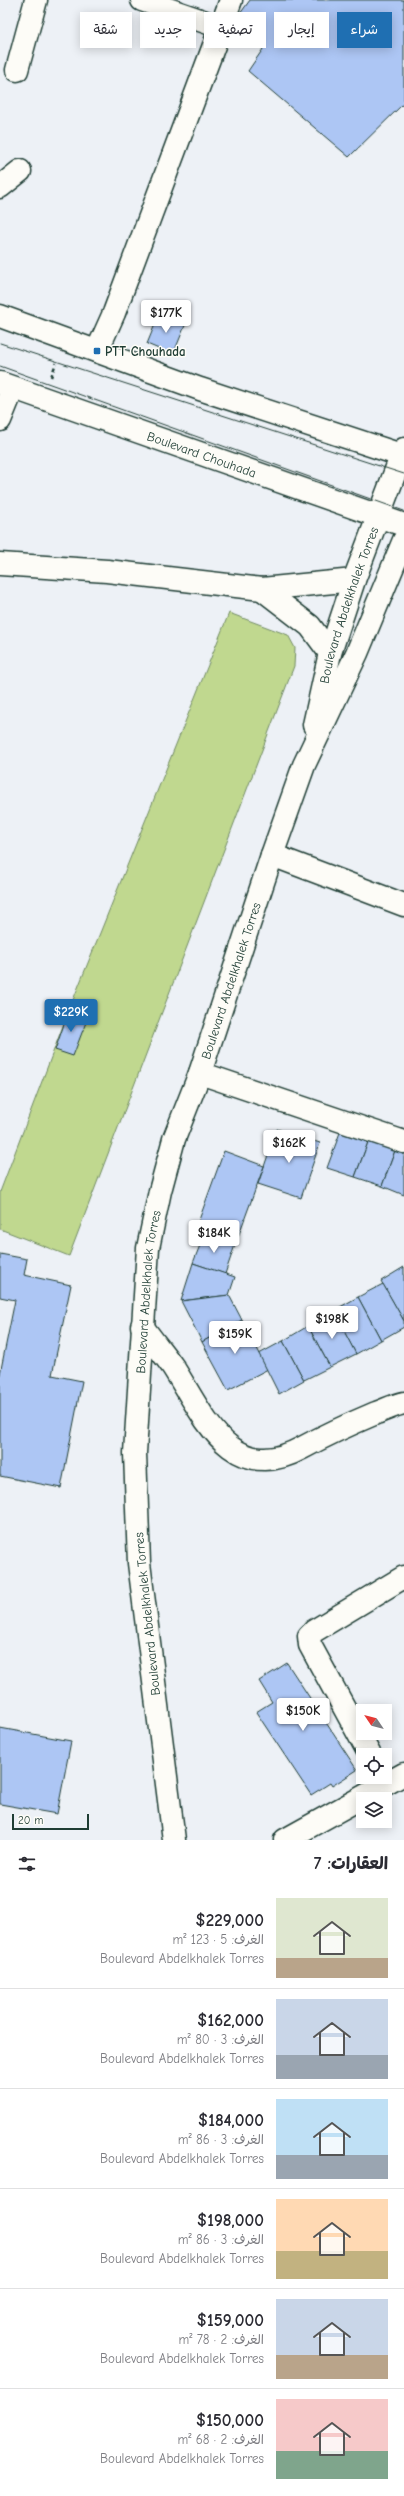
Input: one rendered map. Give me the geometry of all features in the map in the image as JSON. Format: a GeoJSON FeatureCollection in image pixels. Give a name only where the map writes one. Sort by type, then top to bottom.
{"type":"FeatureCollection","features":[{"type":"Feature","properties":{"kind":"street"},"geometry":{"type":"LineString","coordinates":[[17,70],[36,0]]}},
{"type":"Feature","properties":{"kind":"street"},"geometry":{"type":"LineString","coordinates":[[142,0],[204,21]]}},
{"type":"Feature","properties":{"kind":"street"},"geometry":{"type":"LineString","coordinates":[[227,12],[232,0]]}},
{"type":"Feature","properties":{"kind":"street"},"geometry":{"type":"LineString","coordinates":[[97,351],[114,313],[212,48]]}},
{"type":"Feature","properties":{"kind":"street"},"geometry":{"type":"LineString","coordinates":[[0,187],[20,171]]}},
{"type":"Feature","properties":{"kind":"street"},"geometry":{"type":"LineString","coordinates":[[0,316],[200,389],[403,454]]}},
{"type":"Feature","properties":{"kind":"street"},"geometry":{"type":"LineString","coordinates":[[0,420],[6,386]]}},
{"type":"Feature","properties":{"kind":"street","name":"Boulevard Chouhada"},"geometry":{"type":"LineString","coordinates":[[6,386],[44,398],[404,525]]}},
{"type":"Feature","properties":{"kind":"street","name":"Boulevard Abdelkhalek Torres"},"geometry":{"type":"LineString","coordinates":[[304,765],[330,653],[377,516],[403,454]]}},
{"type":"Feature","properties":{"kind":"street","name":"Boulevard Abdelkhalek Torres"},"geometry":{"type":"LineString","coordinates":[[174,1840],[139,1563],[135,1453],[148,1248],[160,1191],[174,1139],[200,1073],[272,855],[304,765],[357,654],[404,540]]}},
{"type":"Feature","properties":{"kind":"street"},"geometry":{"type":"LineString","coordinates":[[0,564],[107,571],[262,589],[354,580]]}},
{"type":"Feature","properties":{"kind":"street"},"geometry":{"type":"LineString","coordinates":[[262,589],[310,626],[330,653]]}},
{"type":"Feature","properties":{"kind":"street"},"geometry":{"type":"LineString","coordinates":[[272,855],[404,905]]}},
{"type":"Feature","properties":{"kind":"street"},"geometry":{"type":"LineString","coordinates":[[200,1073],[404,1142]]}},
{"type":"Feature","properties":{"kind":"street"},"geometry":{"type":"LineString","coordinates":[[142,1326],[173,1367],[201,1415],[222,1442],[244,1455],[270,1460],[288,1454],[334,1430],[404,1403]]}},
{"type":"Feature","properties":{"kind":"street"},"geometry":{"type":"LineString","coordinates":[[366,1748],[310,1644],[309,1636],[314,1631],[404,1577]]}},
{"type":"Feature","properties":{"kind":"street"},"geometry":{"type":"LineString","coordinates":[[285,1840],[382,1784]]}},
{"type":"Feature","properties":{"kind":"path"},"geometry":{"type":"LineString","coordinates":[[44,398],[64,339]]}},
{"type":"Feature","properties":{"kind":"green space"},"geometry":{"type":"Polygon","coordinates":[[[229,613],[288,635],[295,648],[294,666],[69,1256],[0,1229],[0,1192],[69,1010],[229,613]]]}},
{"type":"Feature","properties":{"kind":"building"},"geometry":{"type":"Polygon","coordinates":[[[250,0],[404,0],[404,103],[349,157],[248,71],[263,49],[262,48],[266,48],[266,12],[241,12],[250,0]]]}},
{"type":"Feature","properties":{"kind":"building"},"geometry":{"type":"Polygon","coordinates":[[[160,312],[186,323],[173,355],[147,344],[160,312]]]}},
{"type":"Feature","properties":{"kind":"building"},"geometry":{"type":"Polygon","coordinates":[[[69,1010],[88,1017],[73,1056],[55,1050],[69,1010]]]}},
{"type":"Feature","properties":{"kind":"building"},"geometry":{"type":"Polygon","coordinates":[[[342,1127],[370,1137],[355,1177],[327,1168],[342,1127]]]}},
{"type":"Feature","properties":{"kind":"building"},"geometry":{"type":"Polygon","coordinates":[[[277,1129],[320,1143],[301,1198],[258,1184],[277,1129]]]}},
{"type":"Feature","properties":{"kind":"building"},"geometry":{"type":"Polygon","coordinates":[[[370,1137],[396,1148],[382,1186],[355,1177],[370,1137]]]}},
{"type":"Feature","properties":{"kind":"building"},"geometry":{"type":"Polygon","coordinates":[[[396,1148],[404,1151],[404,1195],[382,1186],[396,1148]]]}},
{"type":"Feature","properties":{"kind":"building"},"geometry":{"type":"Polygon","coordinates":[[[224,1151],[264,1166],[235,1245],[195,1231],[224,1151]]]}},
{"type":"Feature","properties":{"kind":"building"},"geometry":{"type":"Polygon","coordinates":[[[204,1235],[235,1245],[225,1274],[193,1263],[204,1235]]]}},
{"type":"Feature","properties":{"kind":"building"},"geometry":{"type":"Polygon","coordinates":[[[0,1254],[27,1259],[24,1275],[71,1285],[52,1375],[82,1381],[61,1488],[0,1476],[0,1374],[15,1300],[0,1297],[0,1254]]]}},
{"type":"Feature","properties":{"kind":"building"},"geometry":{"type":"Polygon","coordinates":[[[193,1263],[235,1277],[229,1295],[181,1301],[193,1263]]]}},
{"type":"Feature","properties":{"kind":"building"},"geometry":{"type":"Polygon","coordinates":[[[404,1267],[404,1321],[381,1281],[404,1267]]]}},
{"type":"Feature","properties":{"kind":"building"},"geometry":{"type":"Polygon","coordinates":[[[383,1284],[404,1321],[404,1327],[381,1340],[358,1297],[383,1284]]]}},
{"type":"Feature","properties":{"kind":"building"},"geometry":{"type":"Polygon","coordinates":[[[229,1295],[242,1320],[202,1342],[181,1301],[229,1295]]]}},
{"type":"Feature","properties":{"kind":"building"},"geometry":{"type":"Polygon","coordinates":[[[358,1297],[381,1340],[356,1354],[333,1311],[358,1297]]]}},
{"type":"Feature","properties":{"kind":"building"},"geometry":{"type":"Polygon","coordinates":[[[334,1312],[356,1354],[330,1367],[308,1326],[334,1312]]]}},
{"type":"Feature","properties":{"kind":"building"},"geometry":{"type":"Polygon","coordinates":[[[242,1320],[268,1369],[228,1390],[202,1342],[242,1320]]]}},
{"type":"Feature","properties":{"kind":"building"},"geometry":{"type":"Polygon","coordinates":[[[308,1326],[330,1367],[304,1380],[283,1341],[308,1326]]]}},
{"type":"Feature","properties":{"kind":"building"},"geometry":{"type":"Polygon","coordinates":[[[283,1341],[304,1380],[279,1394],[259,1354],[283,1341]]]}},
{"type":"Feature","properties":{"kind":"building"},"geometry":{"type":"Polygon","coordinates":[[[287,1663],[356,1771],[332,1786],[330,1783],[311,1795],[256,1712],[272,1702],[259,1681],[287,1663]]]}},
{"type":"Feature","properties":{"kind":"building"},"geometry":{"type":"Polygon","coordinates":[[[0,1728],[71,1741],[57,1814],[0,1804],[0,1728]]]}},
{"type":"Feature","properties":{"kind":"tram line"},"geometry":{"type":"LineString","coordinates":[[0,343],[404,474]]}},
{"type":"Feature","properties":{"kind":"tram line"},"geometry":{"type":"LineString","coordinates":[[0,366],[404,511]]}},
{"type":"Feature","properties":{"kind":"place","name":"PTT Chouhada"},"geometry":{"type":"Point","coordinates":[97,351]}}]}
